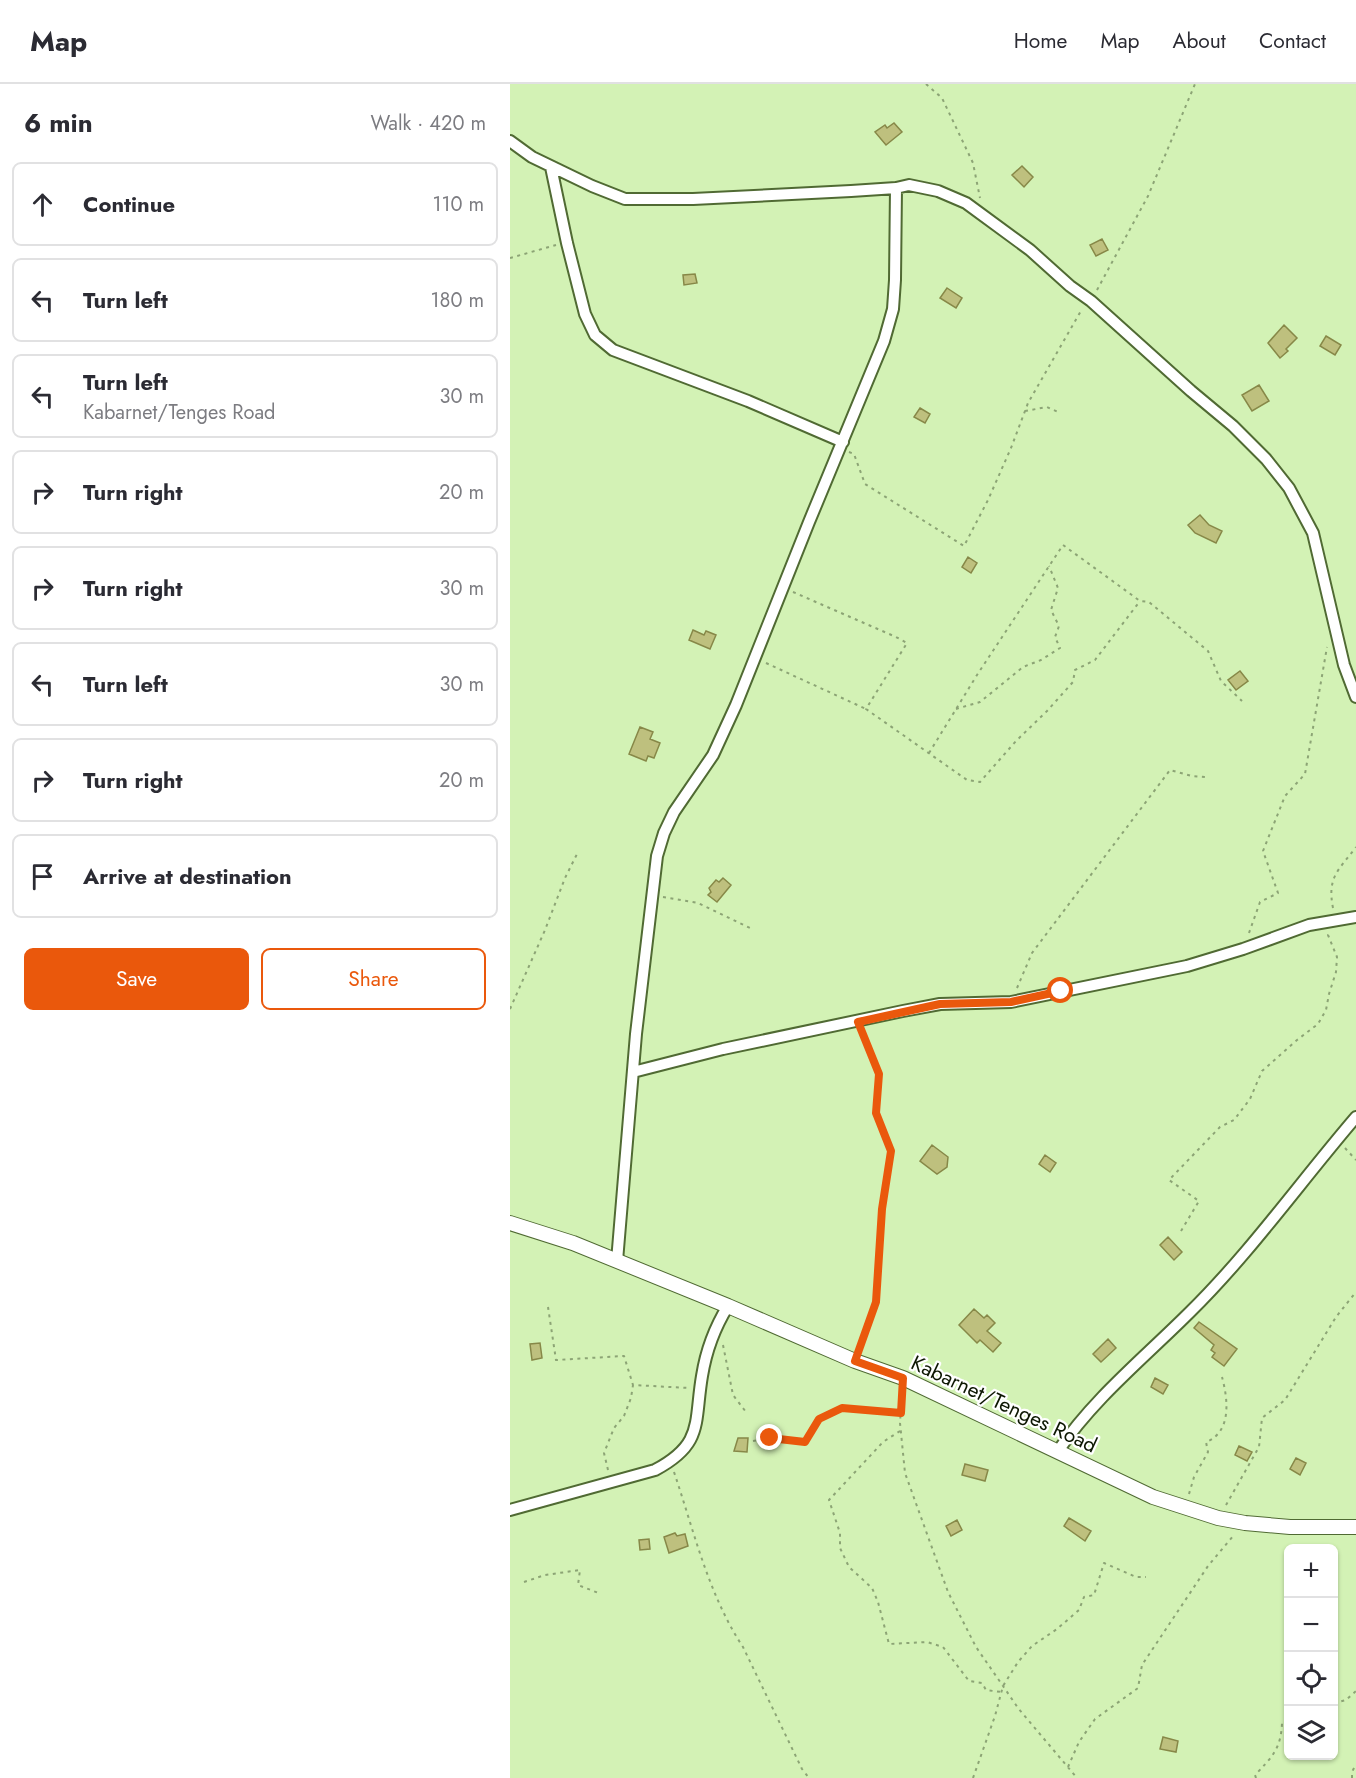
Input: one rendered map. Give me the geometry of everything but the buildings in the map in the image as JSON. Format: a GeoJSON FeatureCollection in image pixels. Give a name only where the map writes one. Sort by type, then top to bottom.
{"type":"FeatureCollection","features":[{"type":"Feature","properties":{"kind":"street"},"geometry":{"type":"LineString","coordinates":[[510,141],[551,167],[625,199],[693,199],[896,188],[909,185],[938,190],[966,202],[1030,250],[1070,286],[1091,301],[1191,392],[1233,426],[1266,459],[1289,488],[1313,533],[1344,665],[1356,697]]}},
{"type":"Feature","properties":{"kind":"street"},"geometry":{"type":"LineString","coordinates":[[551,167],[585,314],[595,335],[613,350],[748,401],[842,445]]}},
{"type":"Feature","properties":{"kind":"street"},"geometry":{"type":"LineString","coordinates":[[617,1261],[633,1072],[657,856],[674,812],[713,755],[736,705],[884,341],[893,309],[896,280],[896,188]]}},
{"type":"Feature","properties":{"kind":"street"},"geometry":{"type":"LineString","coordinates":[[633,1072],[723,1049],[940,1004],[1011,1002],[1187,966],[1309,925],[1356,917]]}},
{"type":"Feature","properties":{"kind":"street"},"geometry":{"type":"LineString","coordinates":[[1058,1451],[1095,1405],[1191,1311],[1313,1171],[1356,1117]]}},
{"type":"Feature","properties":{"kind":"street","name":"Kabarnet/Tenges Road"},"geometry":{"type":"LineString","coordinates":[[510,1222],[564,1239],[855,1361],[903,1378],[1154,1497],[1218,1518],[1245,1523],[1290,1527],[1356,1527]]}},
{"type":"Feature","properties":{"kind":"street"},"geometry":{"type":"LineString","coordinates":[[510,1510],[655,1470],[671,1462],[687,1445],[695,1432],[704,1368],[717,1325],[728,1306]]}},
{"type":"Feature","properties":{"kind":"path"},"geometry":{"type":"LineString","coordinates":[[926,84],[942,98],[973,163],[983,214]]}},
{"type":"Feature","properties":{"kind":"path"},"geometry":{"type":"LineString","coordinates":[[842,445],[854,454],[865,484],[964,546],[988,500],[1025,411],[1051,360],[1080,310],[1091,301],[1148,196],[1195,84]]}},
{"type":"Feature","properties":{"kind":"path"},"geometry":{"type":"LineString","coordinates":[[510,258],[567,243]]}},
{"type":"Feature","properties":{"kind":"path"},"geometry":{"type":"LineString","coordinates":[[1025,411],[1047,407],[1058,412]]}},
{"type":"Feature","properties":{"kind":"path"},"geometry":{"type":"LineString","coordinates":[[929,753],[1064,545],[1140,601],[1149,602],[1208,651],[1221,681],[1242,701]]}},
{"type":"Feature","properties":{"kind":"path"},"geometry":{"type":"LineString","coordinates":[[956,709],[980,702],[1023,667],[1041,660],[1060,648],[1055,637],[1059,626],[1051,610],[1058,588],[1049,566]]}},
{"type":"Feature","properties":{"kind":"path"},"geometry":{"type":"LineString","coordinates":[[783,588],[907,643],[866,709]]}},
{"type":"Feature","properties":{"kind":"path"},"geometry":{"type":"LineString","coordinates":[[755,658],[866,709],[967,780],[980,782],[1073,682],[1075,670],[1095,660],[1140,601]]}},
{"type":"Feature","properties":{"kind":"path"},"geometry":{"type":"LineString","coordinates":[[1243,949],[1260,902],[1278,893],[1263,850],[1285,796],[1305,774],[1328,637]]}},
{"type":"Feature","properties":{"kind":"path"},"geometry":{"type":"LineString","coordinates":[[1011,1002],[1032,953],[1170,770],[1205,777]]}},
{"type":"Feature","properties":{"kind":"path"},"geometry":{"type":"LineString","coordinates":[[1181,1231],[1198,1202],[1169,1180],[1220,1127],[1234,1120],[1250,1099],[1262,1071],[1318,1024],[1326,1010],[1336,972],[1337,957],[1328,935],[1335,931],[1336,921],[1331,881],[1356,847]]}},
{"type":"Feature","properties":{"kind":"path"},"geometry":{"type":"LineString","coordinates":[[510,1009],[578,852]]}},
{"type":"Feature","properties":{"kind":"path"},"geometry":{"type":"LineString","coordinates":[[651,895],[698,903],[752,929]]}},
{"type":"Feature","properties":{"kind":"path"},"geometry":{"type":"LineString","coordinates":[[855,1361],[876,1302],[882,1209],[891,1151],[876,1113],[879,1074],[858,1022]]}},
{"type":"Feature","properties":{"kind":"path"},"geometry":{"type":"LineString","coordinates":[[1336,1140],[1356,1160]]}},
{"type":"Feature","properties":{"kind":"path"},"geometry":{"type":"LineString","coordinates":[[1218,1518],[1244,1477],[1259,1447],[1262,1418],[1285,1400],[1336,1317],[1356,1292]]}},
{"type":"Feature","properties":{"kind":"path"},"geometry":{"type":"LineString","coordinates":[[548,1307],[556,1360],[624,1356],[633,1384],[631,1398],[624,1416],[614,1428],[604,1453],[610,1482]]}},
{"type":"Feature","properties":{"kind":"path"},"geometry":{"type":"LineString","coordinates":[[717,1325],[733,1395],[746,1412]]}},
{"type":"Feature","properties":{"kind":"path"},"geometry":{"type":"LineString","coordinates":[[1185,1508],[1194,1477],[1208,1452],[1206,1442],[1215,1438],[1221,1431],[1226,1414],[1226,1395],[1222,1377]]}},
{"type":"Feature","properties":{"kind":"path"},"geometry":{"type":"LineString","coordinates":[[903,1378],[900,1431],[905,1473],[948,1592],[976,1647],[1018,1708],[1076,1778]]}},
{"type":"Feature","properties":{"kind":"path"},"geometry":{"type":"LineString","coordinates":[[633,1384],[701,1388]]}},
{"type":"Feature","properties":{"kind":"path"},"geometry":{"type":"LineString","coordinates":[[753,1441],[770,1438],[805,1442],[819,1419],[842,1408],[901,1413]]}},
{"type":"Feature","properties":{"kind":"path"},"geometry":{"type":"LineString","coordinates":[[900,1431],[882,1442],[830,1500],[840,1533],[840,1548],[849,1567],[872,1588],[889,1644],[927,1642],[943,1647],[969,1681],[982,1683],[986,1690],[1001,1692]]}},
{"type":"Feature","properties":{"kind":"path"},"geometry":{"type":"LineString","coordinates":[[671,1462],[713,1592],[758,1676],[802,1769],[809,1778]]}},
{"type":"Feature","properties":{"kind":"path"},"geometry":{"type":"LineString","coordinates":[[1068,1767],[1079,1742],[1095,1719],[1138,1688],[1142,1665],[1208,1566],[1245,1523]]}},
{"type":"Feature","properties":{"kind":"path"},"geometry":{"type":"LineString","coordinates":[[974,1778],[1003,1686],[1018,1662],[1032,1646],[1057,1629],[1078,1610],[1084,1597],[1094,1595],[1104,1563],[1136,1577],[1146,1577]]}},
{"type":"Feature","properties":{"kind":"path"},"geometry":{"type":"LineString","coordinates":[[524,1582],[545,1575],[580,1570],[578,1585],[601,1594]]}},
{"type":"Feature","properties":{"kind":"path"},"geometry":{"type":"LineString","coordinates":[[1338,1702],[1346,1700],[1356,1691]]}},
{"type":"Feature","properties":{"kind":"path"},"geometry":{"type":"LineString","coordinates":[[1256,1778],[1255,1775],[1274,1756],[1284,1722]]}},
{"type":"Feature","properties":{"kind":"path"},"geometry":{"type":"LineString","coordinates":[[1352,1778],[1356,1764]]}},
{"type":"Feature","properties":{"kind":"route"},"geometry":{"type":"LineString","coordinates":[[770,1438],[805,1442],[819,1419],[842,1408],[901,1413],[903,1378],[855,1361],[876,1302],[882,1209],[891,1151],[876,1113],[879,1074],[858,1022],[940,1004],[1011,1002],[1061,991]]}}]}
